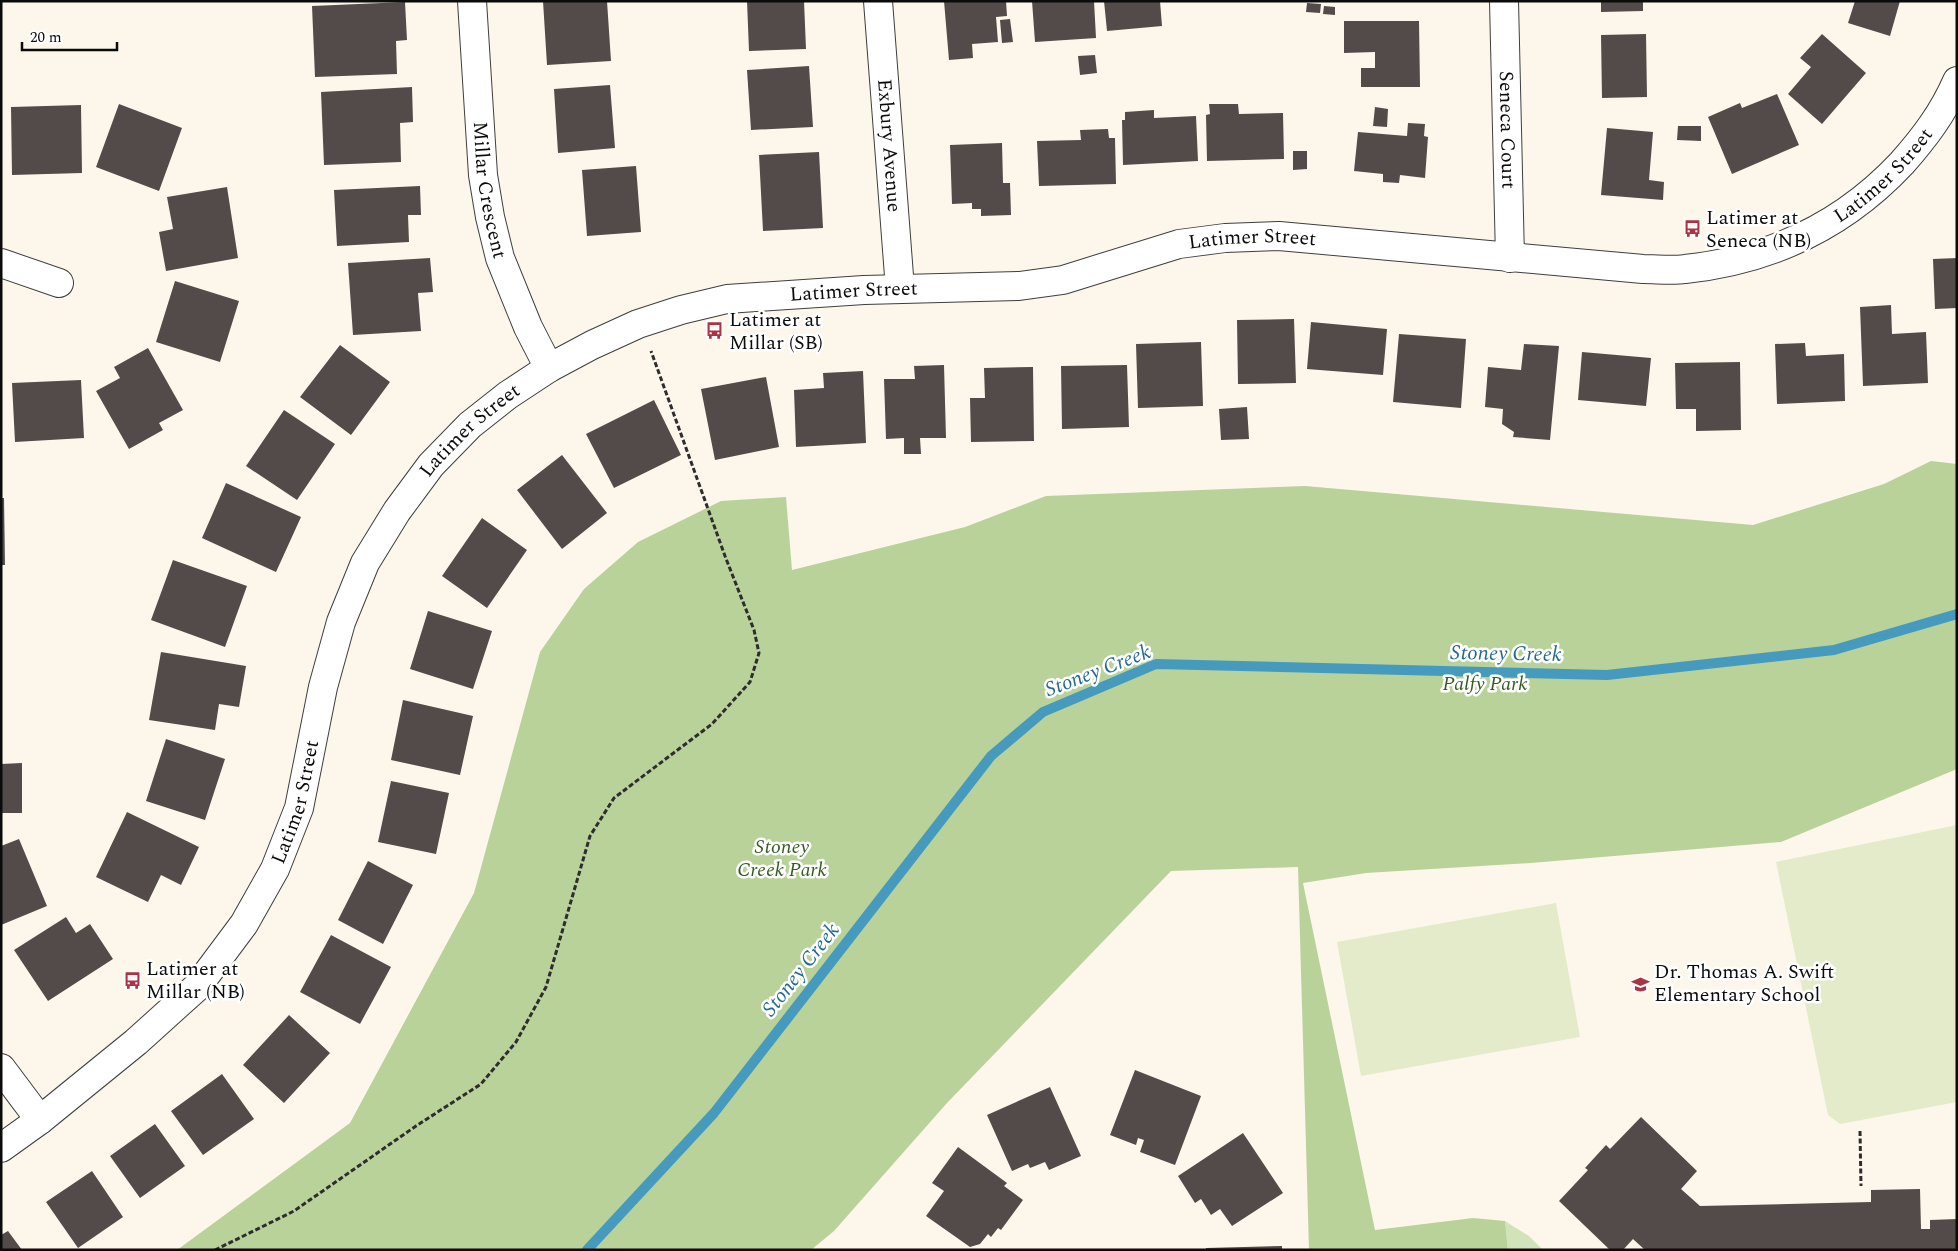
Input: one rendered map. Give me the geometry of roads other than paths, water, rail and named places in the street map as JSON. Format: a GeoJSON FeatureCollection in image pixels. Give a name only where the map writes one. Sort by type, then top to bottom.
{"type":"FeatureCollection","features":[{"type":"Feature","properties":{"kind":"street","name":"Millar Crescent"},"geometry":{"type":"LineString","coordinates":[[472,1],[483,175],[490,217],[504,266],[528,327],[549,368]]}},
{"type":"Feature","properties":{"kind":"street","name":"Exbury Avenue"},"geometry":{"type":"LineString","coordinates":[[878,1],[900,289]]}},
{"type":"Feature","properties":{"kind":"street","name":"Seneca Court"},"geometry":{"type":"LineString","coordinates":[[1504,1],[1510,258]]}},
{"type":"Feature","properties":{"kind":"street","name":"Latimer Street"},"geometry":{"type":"LineString","coordinates":[[1,1148],[40,1120],[136,1042],[197,988],[244,924],[275,869],[299,808],[326,678],[341,622],[365,564],[397,511],[432,465],[470,426],[508,395],[549,368],[592,345],[638,324],[681,310],[727,299],[790,293],[1019,286],[1063,280],[1179,244],[1225,238],[1279,236],[1643,269],[1683,270],[1723,264],[1755,256],[1814,232],[1863,200],[1885,180],[1951,109],[1957,81]]}},
{"type":"Feature","properties":{"kind":"street"},"geometry":{"type":"LineString","coordinates":[[1,263],[59,282]]}},
{"type":"Feature","properties":{"kind":"street"},"geometry":{"type":"LineString","coordinates":[[1,1068],[40,1120]]}},
{"type":"Feature","properties":{"kind":"waterway","name":"Stoney Creek"},"geometry":{"type":"LineString","coordinates":[[587,1250],[714,1113],[991,756],[1043,712],[1156,664],[1607,675],[1834,650],[1957,614]]}},
{"type":"Feature","properties":{"kind":"place","name":"Latimer at Seneca (NB)"},"geometry":{"type":"Point","coordinates":[1692,229]}},
{"type":"Feature","properties":{"kind":"place","name":"Latimer at Millar (SB)"},"geometry":{"type":"Point","coordinates":[715,331]}},
{"type":"Feature","properties":{"kind":"place","name":"Latimer at Millar (NB)"},"geometry":{"type":"Point","coordinates":[132,981]}},
{"type":"Feature","properties":{"kind":"place","name":"Dr. Thomas A. Swift Elementary School"},"geometry":{"type":"Point","coordinates":[1640,984]}},
{"type":"Feature","properties":{"kind":"park label","name":"Palfy Park"},"geometry":{"type":"Point","coordinates":[1485,684]}},
{"type":"Feature","properties":{"kind":"park label","name":"Stoney Creek Park"},"geometry":{"type":"Point","coordinates":[782,858]}}]}
